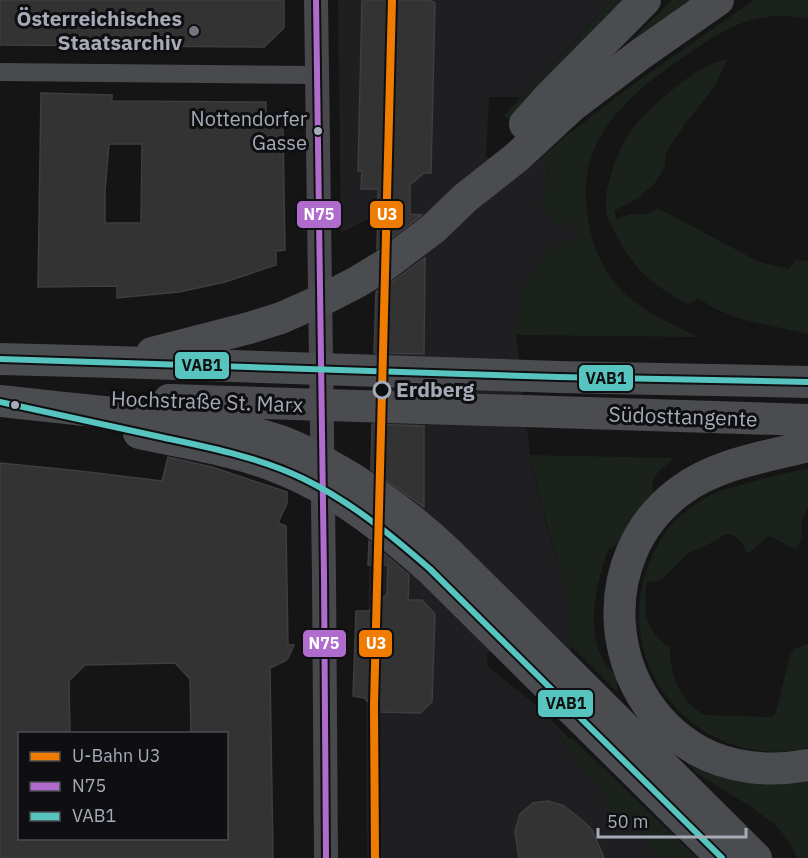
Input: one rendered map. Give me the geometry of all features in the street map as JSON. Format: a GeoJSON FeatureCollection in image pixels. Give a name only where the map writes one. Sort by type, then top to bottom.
{"type":"FeatureCollection","features":[{"type":"Feature","properties":{"kind":"highway"},"geometry":{"type":"LineString","coordinates":[[511,151],[550,96],[645,0]]}},
{"type":"Feature","properties":{"kind":"highway"},"geometry":{"type":"LineString","coordinates":[[116,362],[281,318],[326,298],[376,270],[434,228],[511,151],[600,83],[718,0]]}},
{"type":"Feature","properties":{"kind":"highway","name":"Hochstraße St. Marx"},"geometry":{"type":"LineString","coordinates":[[0,359],[558,377]]}},
{"type":"Feature","properties":{"kind":"highway","name":"Südosttangente"},"geometry":{"type":"LineString","coordinates":[[558,377],[808,382]]}},
{"type":"Feature","properties":{"kind":"highway","name":"Hochstraße St. Marx"},"geometry":{"type":"LineString","coordinates":[[0,401],[115,399],[558,413]]}},
{"type":"Feature","properties":{"kind":"highway"},"geometry":{"type":"LineString","coordinates":[[0,401],[228,453],[276,467],[304,479],[366,516],[430,568],[722,858]]}},
{"type":"Feature","properties":{"kind":"highway"},"geometry":{"type":"LineString","coordinates":[[0,401],[241,429],[282,442],[352,477],[430,535],[756,858]]}},
{"type":"Feature","properties":{"kind":"highway","name":"Südosttangente"},"geometry":{"type":"LineString","coordinates":[[558,413],[808,420]]}},
{"type":"Feature","properties":{"kind":"highway"},"geometry":{"type":"LineString","coordinates":[[808,446],[721,470],[694,482],[671,498],[651,519],[631,552],[624,572],[619,607],[620,628],[631,673],[653,711],[680,738],[716,759],[735,765],[752,768],[790,768],[808,765]]}},
{"type":"Feature","properties":{"kind":"street"},"geometry":{"type":"LineString","coordinates":[[316,0],[326,858]]}},
{"type":"Feature","properties":{"kind":"street"},"geometry":{"type":"LineString","coordinates":[[0,72],[317,75]]}},
{"type":"Feature","properties":{"kind":"shaded area"},"geometry":{"type":"Polygon","coordinates":[[[338,0],[613,0],[522,97],[489,97],[486,157],[528,168],[540,159],[548,159],[547,181],[542,203],[558,223],[572,222],[579,239],[522,292],[516,335],[530,455],[546,525],[563,575],[571,646],[571,689],[512,630],[487,654],[488,667],[530,700],[563,732],[560,735],[575,761],[608,795],[614,815],[622,809],[652,849],[663,858],[367,858],[366,699],[378,214],[341,233],[338,0]]]}},
{"type":"Feature","properties":{"kind":"shaded area"},"geometry":{"type":"Polygon","coordinates":[[[613,0],[629,0],[508,120],[504,115],[613,0]]]}},
{"type":"Feature","properties":{"kind":"shaded area"},"geometry":{"type":"Polygon","coordinates":[[[672,0],[693,0],[605,66],[672,0]]]}},
{"type":"Feature","properties":{"kind":"shaded area"},"geometry":{"type":"Polygon","coordinates":[[[754,0],[808,0],[808,19],[772,16],[741,23],[712,38],[682,58],[646,85],[615,116],[602,134],[587,174],[586,201],[589,225],[594,245],[613,281],[643,308],[698,337],[516,335],[522,292],[550,249],[578,239],[572,222],[554,222],[543,208],[548,159],[540,159],[562,139],[635,83],[754,0]]]}},
{"type":"Feature","properties":{"kind":"shaded area"},"geometry":{"type":"Polygon","coordinates":[[[727,60],[715,86],[666,153],[665,166],[655,183],[637,199],[614,211],[617,219],[631,214],[649,214],[658,208],[759,262],[789,269],[796,260],[808,261],[808,334],[741,319],[713,308],[698,298],[688,304],[676,297],[655,284],[638,268],[624,248],[607,214],[606,198],[610,178],[620,149],[631,130],[655,105],[686,79],[710,64],[727,60]]]}},
{"type":"Feature","properties":{"kind":"shaded area"},"geometry":{"type":"Polygon","coordinates":[[[530,455],[674,458],[654,478],[652,488],[654,495],[634,516],[615,546],[608,550],[600,575],[595,602],[594,628],[600,654],[617,677],[617,692],[571,646],[563,575],[542,509],[530,455]]]}},
{"type":"Feature","properties":{"kind":"shaded area"},"geometry":{"type":"Polygon","coordinates":[[[808,469],[808,508],[803,518],[801,538],[796,549],[768,536],[750,552],[746,552],[743,544],[736,537],[731,534],[724,535],[687,554],[658,581],[646,582],[646,611],[650,626],[670,648],[674,678],[683,695],[704,715],[773,717],[790,655],[796,648],[808,644],[808,748],[768,751],[732,744],[699,728],[673,704],[653,674],[641,640],[640,603],[649,564],[657,545],[669,528],[703,499],[726,489],[808,469]]]}},
{"type":"Feature","properties":{"kind":"shaded area"},"geometry":{"type":"Polygon","coordinates":[[[563,732],[697,858],[663,858],[652,849],[622,810],[614,815],[603,799],[608,794],[575,761],[560,734],[563,732]]]}},
{"type":"Feature","properties":{"kind":"shaded area"},"geometry":{"type":"Polygon","coordinates":[[[662,737],[808,775],[808,858],[798,858],[785,836],[774,824],[698,774],[662,737]]]}},
{"type":"Feature","properties":{"kind":"building"},"geometry":{"type":"Polygon","coordinates":[[[0,0],[284,0],[284,28],[264,47],[0,45],[0,0]]]}},
{"type":"Feature","properties":{"kind":"building"},"geometry":{"type":"Polygon","coordinates":[[[362,0],[429,0],[435,3],[431,173],[424,173],[410,185],[410,214],[422,215],[377,249],[378,189],[361,189],[362,171],[358,171],[362,0]]]}},
{"type":"Feature","properties":{"kind":"building"},"geometry":{"type":"Polygon","coordinates":[[[41,93],[112,95],[112,101],[266,102],[266,113],[276,114],[276,126],[283,128],[285,250],[276,251],[276,265],[225,282],[179,292],[117,298],[117,286],[38,287],[41,93]],[[109,144],[105,223],[141,223],[142,144],[109,144]]]}},
{"type":"Feature","properties":{"kind":"building"},"geometry":{"type":"Polygon","coordinates":[[[425,258],[424,354],[374,353],[376,292],[425,258]]]}},
{"type":"Feature","properties":{"kind":"building"},"geometry":{"type":"Polygon","coordinates":[[[372,424],[424,426],[424,507],[371,469],[372,424]]]}},
{"type":"Feature","properties":{"kind":"building"},"geometry":{"type":"Polygon","coordinates":[[[168,457],[212,467],[287,492],[287,503],[278,523],[286,526],[288,645],[294,645],[285,661],[270,668],[273,858],[0,858],[0,463],[162,481],[168,457]]]}},
{"type":"Feature","properties":{"kind":"building"},"geometry":{"type":"Polygon","coordinates":[[[369,541],[409,575],[408,600],[422,600],[435,614],[432,702],[420,713],[379,712],[364,698],[353,696],[356,611],[369,611],[387,594],[388,565],[368,565],[369,541]]]}},
{"type":"Feature","properties":{"kind":"building"},"geometry":{"type":"Polygon","coordinates":[[[548,801],[564,806],[592,830],[604,858],[519,858],[515,831],[520,814],[533,803],[548,801]]]}},
{"type":"Feature","properties":{"kind":"metro line","name":"U3"},"geometry":{"type":"LineString","coordinates":[[375,858],[374,705],[392,0]]}},
{"type":"Feature","properties":{"kind":"transit line","name":"N75"},"geometry":{"type":"LineString","coordinates":[[316,0],[326,858]]}},
{"type":"Feature","properties":{"kind":"transit line","name":"VAB1"},"geometry":{"type":"LineString","coordinates":[[0,359],[558,377],[808,382]]}},
{"type":"Feature","properties":{"kind":"transit line","name":"VAB1"},"geometry":{"type":"LineString","coordinates":[[0,402],[236,454],[288,472],[338,498],[430,569],[722,858]]}},
{"type":"Feature","properties":{"kind":"place","name":"Österreichisches Staatsarchiv"},"geometry":{"type":"Point","coordinates":[194,31]}},
{"type":"Feature","properties":{"kind":"place","name":"Nottendorfer Gasse"},"geometry":{"type":"Point","coordinates":[318,131]}},
{"type":"Feature","properties":{"kind":"place","name":"Erdberg"},"geometry":{"type":"Point","coordinates":[382,390]}}]}
